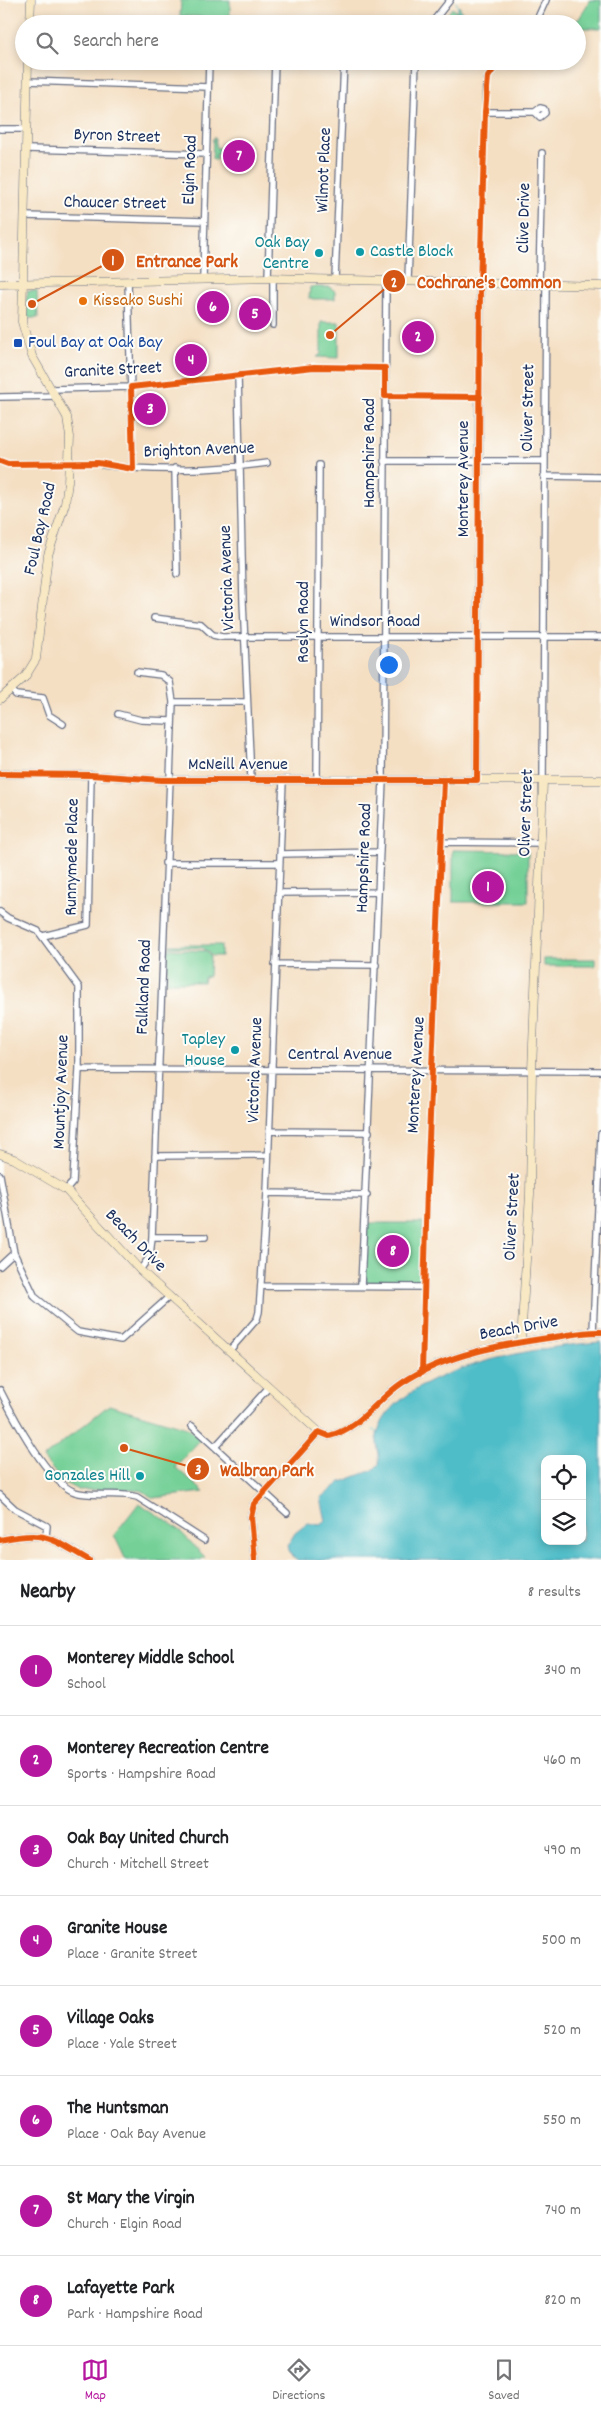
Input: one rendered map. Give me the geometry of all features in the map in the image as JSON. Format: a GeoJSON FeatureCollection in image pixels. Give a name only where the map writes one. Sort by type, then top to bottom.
{"type":"FeatureCollection","features":[{"type":"Feature","properties":{"kind":"street"},"geometry":{"type":"LineString","coordinates":[[30,0],[30,15]]}},
{"type":"Feature","properties":{"kind":"street"},"geometry":{"type":"LineString","coordinates":[[438,15],[450,0]]}},
{"type":"Feature","properties":{"kind":"street"},"geometry":{"type":"LineString","coordinates":[[539,15],[546,0]]}},
{"type":"Feature","properties":{"kind":"street","name":"Foul Bay Road"},"geometry":{"type":"LineString","coordinates":[[0,699],[32,668],[38,653],[48,555],[65,504],[69,463],[70,437],[66,417],[32,356],[27,342],[22,311],[28,130],[28,70]]}},
{"type":"Feature","properties":{"kind":"street","name":"Elgin Road"},"geometry":{"type":"LineString","coordinates":[[202,279],[209,70]]}},
{"type":"Feature","properties":{"kind":"street"},"geometry":{"type":"LineString","coordinates":[[273,325],[271,278],[275,70]]}},
{"type":"Feature","properties":{"kind":"street","name":"Wilmot Place"},"geometry":{"type":"LineString","coordinates":[[335,279],[344,70]]}},
{"type":"Feature","properties":{"kind":"street"},"geometry":{"type":"LineString","coordinates":[[408,280],[416,70]]}},
{"type":"Feature","properties":{"kind":"street","name":"Monterey Avenue"},"geometry":{"type":"LineString","coordinates":[[477,780],[480,282],[485,112],[488,77],[493,70]]}},
{"type":"Feature","properties":{"kind":"street"},"geometry":{"type":"LineString","coordinates":[[27,81],[208,87]]}},
{"type":"Feature","properties":{"kind":"street"},"geometry":{"type":"LineString","coordinates":[[485,112],[536,112]]}},
{"type":"Feature","properties":{"kind":"street"},"geometry":{"type":"LineString","coordinates":[[0,129],[28,130]]}},
{"type":"Feature","properties":{"kind":"street","name":"Byron Street"},"geometry":{"type":"LineString","coordinates":[[27,149],[206,154]]}},
{"type":"Feature","properties":{"kind":"street","name":"Clive Drive"},"geometry":{"type":"LineString","coordinates":[[542,153],[542,283]]}},
{"type":"Feature","properties":{"kind":"street","name":"Chaucer Street"},"geometry":{"type":"LineString","coordinates":[[25,216],[204,221]]}},
{"type":"Feature","properties":{"kind":"street"},"geometry":{"type":"LineString","coordinates":[[0,284],[271,278],[542,283],[601,286]]}},
{"type":"Feature","properties":{"kind":"street","name":"Hampshire Road"},"geometry":{"type":"LineString","coordinates":[[361,1286],[367,1195],[383,780],[382,636],[386,280]]}},
{"type":"Feature","properties":{"kind":"street"},"geometry":{"type":"LineString","coordinates":[[128,282],[133,469]]}},
{"type":"Feature","properties":{"kind":"street","name":"Oliver Street"},"geometry":{"type":"LineString","coordinates":[[521,1342],[530,1194],[532,1071],[543,781],[544,461],[542,283]]}},
{"type":"Feature","properties":{"kind":"street","name":"Granite Street"},"geometry":{"type":"LineString","coordinates":[[0,397],[131,387],[314,367],[385,368]]}},
{"type":"Feature","properties":{"kind":"street","name":"Victoria Avenue"},"geometry":{"type":"LineString","coordinates":[[238,375],[247,702],[251,779]]}},
{"type":"Feature","properties":{"kind":"street"},"geometry":{"type":"LineString","coordinates":[[431,397],[480,397]]}},
{"type":"Feature","properties":{"kind":"street"},"geometry":{"type":"LineString","coordinates":[[0,461],[8,464]]}},
{"type":"Feature","properties":{"kind":"street"},"geometry":{"type":"LineString","coordinates":[[384,461],[544,461]]}},
{"type":"Feature","properties":{"kind":"street"},"geometry":{"type":"LineString","coordinates":[[0,467],[8,464],[69,463]]}},
{"type":"Feature","properties":{"kind":"street","name":"Brighton Avenue"},"geometry":{"type":"LineString","coordinates":[[103,465],[133,469],[240,467],[267,463]]}},
{"type":"Feature","properties":{"kind":"street","name":"Roslyn Road"},"geometry":{"type":"LineString","coordinates":[[317,780],[319,465]]}},
{"type":"Feature","properties":{"kind":"street"},"geometry":{"type":"LineString","coordinates":[[175,468],[177,574]]}},
{"type":"Feature","properties":{"kind":"street"},"geometry":{"type":"LineString","coordinates":[[544,476],[601,477]]}},
{"type":"Feature","properties":{"kind":"street","name":"Windsor Road"},"geometry":{"type":"LineString","coordinates":[[154,618],[201,624],[213,635],[478,638],[601,637]]}},
{"type":"Feature","properties":{"kind":"street"},"geometry":{"type":"LineString","coordinates":[[137,672],[161,675],[170,682],[173,702],[247,702]]}},
{"type":"Feature","properties":{"kind":"street"},"geometry":{"type":"LineString","coordinates":[[11,689],[16,695],[43,698],[49,715],[63,724]]}},
{"type":"Feature","properties":{"kind":"street","name":"Falkland Road"},"geometry":{"type":"LineString","coordinates":[[140,1270],[150,1256],[152,1237],[165,863],[173,702]]}},
{"type":"Feature","properties":{"kind":"street"},"geometry":{"type":"LineString","coordinates":[[118,714],[141,720],[171,721]]}},
{"type":"Feature","properties":{"kind":"street","name":"McNeill Avenue"},"geometry":{"type":"LineString","coordinates":[[0,774],[91,775],[170,780],[601,780]]}},
{"type":"Feature","properties":{"kind":"street","name":"Runnymede Place"},"geometry":{"type":"LineString","coordinates":[[43,936],[88,925],[91,775]]}},
{"type":"Feature","properties":{"kind":"street","name":"Victoria Avenue"},"geometry":{"type":"LineString","coordinates":[[229,1351],[257,1319],[261,1286],[267,1193],[282,780]]}},
{"type":"Feature","properties":{"kind":"street","name":"Monterey Avenue"},"geometry":{"type":"LineString","coordinates":[[422,1372],[444,780]]}},
{"type":"Feature","properties":{"kind":"street"},"geometry":{"type":"LineString","coordinates":[[442,842],[541,843]]}},
{"type":"Feature","properties":{"kind":"street"},"geometry":{"type":"LineString","coordinates":[[280,854],[380,852]]}},
{"type":"Feature","properties":{"kind":"street"},"geometry":{"type":"LineString","coordinates":[[165,863],[279,864]]}},
{"type":"Feature","properties":{"kind":"street"},"geometry":{"type":"LineString","coordinates":[[278,894],[378,892]]}},
{"type":"Feature","properties":{"kind":"street"},"geometry":{"type":"LineString","coordinates":[[0,912],[8,918],[38,931],[43,936]]}},
{"type":"Feature","properties":{"kind":"street","name":"Mountjoy Avenue"},"geometry":{"type":"LineString","coordinates":[[43,936],[75,978],[80,993],[79,1069],[73,1182],[66,1190]]}},
{"type":"Feature","properties":{"kind":"street"},"geometry":{"type":"LineString","coordinates":[[275,964],[376,966]]}},
{"type":"Feature","properties":{"kind":"street","name":"Central Avenue"},"geometry":{"type":"LineString","coordinates":[[79,1069],[601,1071]]}},
{"type":"Feature","properties":{"kind":"street"},"geometry":{"type":"LineString","coordinates":[[269,1131],[369,1132]]}},
{"type":"Feature","properties":{"kind":"street"},"geometry":{"type":"LineString","coordinates":[[597,1332],[601,1134]]}},
{"type":"Feature","properties":{"kind":"street","name":"Beach Drive"},"geometry":{"type":"LineString","coordinates":[[2,1154],[66,1190],[140,1270],[319,1432],[329,1436],[341,1433],[357,1423],[393,1389],[422,1372],[485,1349],[521,1342],[597,1332]]}},
{"type":"Feature","properties":{"kind":"street"},"geometry":{"type":"LineString","coordinates":[[155,1156],[268,1155]]}},
{"type":"Feature","properties":{"kind":"street"},"geometry":{"type":"LineString","coordinates":[[0,1175],[14,1253],[35,1297],[78,1332],[121,1340],[169,1297]]}},
{"type":"Feature","properties":{"kind":"street"},"geometry":{"type":"LineString","coordinates":[[267,1193],[367,1195]]}},
{"type":"Feature","properties":{"kind":"street"},"geometry":{"type":"LineString","coordinates":[[152,1237],[205,1237]]}},
{"type":"Feature","properties":{"kind":"street"},"geometry":{"type":"LineString","coordinates":[[0,1266],[14,1253]]}},
{"type":"Feature","properties":{"kind":"street"},"geometry":{"type":"LineString","coordinates":[[261,1286],[424,1287]]}},
{"type":"Feature","properties":{"kind":"street"},"geometry":{"type":"LineString","coordinates":[[215,1448],[269,1387]]}},
{"type":"Feature","properties":{"kind":"street"},"geometry":{"type":"LineString","coordinates":[[0,1390],[43,1465],[71,1490],[137,1497],[204,1540]]}},
{"type":"Feature","properties":{"kind":"street"},"geometry":{"type":"LineString","coordinates":[[192,1426],[287,1513]]}},
{"type":"Feature","properties":{"kind":"street"},"geometry":{"type":"LineString","coordinates":[[255,1560],[251,1512],[254,1504],[319,1432]]}},
{"type":"Feature","properties":{"kind":"street"},"geometry":{"type":"LineString","coordinates":[[0,1495],[15,1509],[47,1526],[46,1536]]}},
{"type":"Feature","properties":{"kind":"street"},"geometry":{"type":"LineString","coordinates":[[0,1540],[24,1535],[46,1536],[89,1560]]}},
{"type":"Feature","properties":{"kind":"green space"},"geometry":{"type":"Polygon","coordinates":[[[181,0],[230,0],[230,15],[180,15],[181,0]]]}},
{"type":"Feature","properties":{"kind":"green space"},"geometry":{"type":"Polygon","coordinates":[[[590,0],[601,0],[601,28],[586,28],[586,15],[581,15],[590,0]]]}},
{"type":"Feature","properties":{"kind":"green space"},"geometry":{"type":"Polygon","coordinates":[[[459,6],[463,15],[447,15],[452,8],[457,12],[459,6]]]}},
{"type":"Feature","properties":{"kind":"green space"},"geometry":{"type":"Polygon","coordinates":[[[213,138],[215,138],[216,148],[222,148],[222,144],[234,145],[233,154],[216,154],[216,160],[212,159],[213,138]]]}},
{"type":"Feature","properties":{"kind":"green space"},"geometry":{"type":"Polygon","coordinates":[[[310,287],[329,287],[335,291],[335,299],[309,299],[310,287]]]}},
{"type":"Feature","properties":{"kind":"green space"},"geometry":{"type":"Polygon","coordinates":[[[28,291],[37,291],[38,318],[27,318],[26,300],[28,291]]]}},
{"type":"Feature","properties":{"kind":"green space"},"geometry":{"type":"Polygon","coordinates":[[[321,322],[339,322],[339,358],[317,357],[321,354],[321,322]]]}},
{"type":"Feature","properties":{"kind":"green space"},"geometry":{"type":"Polygon","coordinates":[[[453,850],[528,851],[528,902],[453,902],[453,850]]]}},
{"type":"Feature","properties":{"kind":"green space"},"geometry":{"type":"Polygon","coordinates":[[[170,945],[221,945],[221,956],[212,956],[203,948],[170,947],[170,945]]]}},
{"type":"Feature","properties":{"kind":"green space"},"geometry":{"type":"Polygon","coordinates":[[[168,949],[205,951],[210,956],[209,976],[204,977],[203,982],[167,982],[168,949]]]}},
{"type":"Feature","properties":{"kind":"green space"},"geometry":{"type":"Polygon","coordinates":[[[544,959],[595,959],[595,966],[544,966],[544,959]]]}},
{"type":"Feature","properties":{"kind":"green space"},"geometry":{"type":"Polygon","coordinates":[[[366,1223],[423,1223],[420,1281],[418,1283],[370,1283],[363,1280],[366,1223]]]}},
{"type":"Feature","properties":{"kind":"green space"},"geometry":{"type":"Polygon","coordinates":[[[109,1405],[187,1428],[201,1439],[175,1467],[204,1492],[153,1498],[143,1491],[133,1489],[78,1490],[63,1482],[43,1458],[109,1405]]]}},
{"type":"Feature","properties":{"kind":"green space"},"geometry":{"type":"Polygon","coordinates":[[[139,1503],[176,1527],[205,1557],[200,1560],[126,1560],[114,1535],[139,1503]]]}},
{"type":"Feature","properties":{"kind":"water"},"geometry":{"type":"Polygon","coordinates":[[[601,1342],[601,1560],[298,1560],[292,1556],[287,1546],[295,1533],[308,1523],[321,1525],[326,1521],[321,1498],[341,1482],[373,1470],[379,1464],[378,1431],[392,1409],[415,1390],[444,1375],[478,1364],[546,1348],[601,1342]]]}},
{"type":"Feature","properties":{"kind":"waterway"},"geometry":{"type":"LineString","coordinates":[[456,2],[461,15]]}},
{"type":"Feature","properties":{"kind":"waterway"},"geometry":{"type":"LineString","coordinates":[[373,1430],[377,1432]]}},
{"type":"Feature","properties":{"kind":"cycle path"},"geometry":{"type":"LineString","coordinates":[[0,774],[91,775],[162,780],[477,780],[480,288],[485,112],[488,77],[493,70]]}},
{"type":"Feature","properties":{"kind":"cycle path"},"geometry":{"type":"LineString","coordinates":[[0,461],[8,464],[98,463],[133,469],[131,387],[314,367],[385,368],[385,396],[480,397]]}},
{"type":"Feature","properties":{"kind":"cycle path"},"geometry":{"type":"LineString","coordinates":[[422,1372],[427,1188],[444,780]]}},
{"type":"Feature","properties":{"kind":"cycle path"},"geometry":{"type":"LineString","coordinates":[[255,1560],[251,1517],[254,1504],[319,1432],[329,1436],[350,1427],[402,1383],[419,1373],[456,1358],[516,1343],[601,1332]]}},
{"type":"Feature","properties":{"kind":"cycle path"},"geometry":{"type":"LineString","coordinates":[[0,1540],[28,1536],[48,1538],[89,1560]]}},
{"type":"Feature","properties":{"kind":"place","name":"St Mary the Virgin"},"geometry":{"type":"Point","coordinates":[239,156]}},
{"type":"Feature","properties":{"kind":"place","name":"Castle Block"},"geometry":{"type":"Point","coordinates":[360,252]}},
{"type":"Feature","properties":{"kind":"place","name":"Oak Bay Centre"},"geometry":{"type":"Point","coordinates":[319,253]}},
{"type":"Feature","properties":{"kind":"place","name":"Kissako Sushi"},"geometry":{"type":"Point","coordinates":[83,301]}},
{"type":"Feature","properties":{"kind":"place","name":"Entrance Park"},"geometry":{"type":"Point","coordinates":[32,304]}},
{"type":"Feature","properties":{"kind":"place","name":"The Huntsman"},"geometry":{"type":"Point","coordinates":[213,307]}},
{"type":"Feature","properties":{"kind":"place","name":"Village Oaks"},"geometry":{"type":"Point","coordinates":[255,314]}},
{"type":"Feature","properties":{"kind":"place","name":"Cochrane's Common"},"geometry":{"type":"Point","coordinates":[330,335]}},
{"type":"Feature","properties":{"kind":"place","name":"Monterey Recreation Centre"},"geometry":{"type":"Point","coordinates":[418,337]}},
{"type":"Feature","properties":{"kind":"place","name":"Foul Bay at Oak Bay"},"geometry":{"type":"Point","coordinates":[18,343]}},
{"type":"Feature","properties":{"kind":"place","name":"Granite House"},"geometry":{"type":"Point","coordinates":[191,360]}},
{"type":"Feature","properties":{"kind":"place","name":"Oak Bay United Church"},"geometry":{"type":"Point","coordinates":[150,409]}},
{"type":"Feature","properties":{"kind":"place","name":"Monterey Middle School"},"geometry":{"type":"Point","coordinates":[488,887]}},
{"type":"Feature","properties":{"kind":"place","name":"Tapley House"},"geometry":{"type":"Point","coordinates":[235,1050]}},
{"type":"Feature","properties":{"kind":"place","name":"Lafayette Park"},"geometry":{"type":"Point","coordinates":[393,1251]}},
{"type":"Feature","properties":{"kind":"place","name":"Walbran Park"},"geometry":{"type":"Point","coordinates":[124,1448]}},
{"type":"Feature","properties":{"kind":"place","name":"Gonzales Hill"},"geometry":{"type":"Point","coordinates":[140,1476]}}]}
